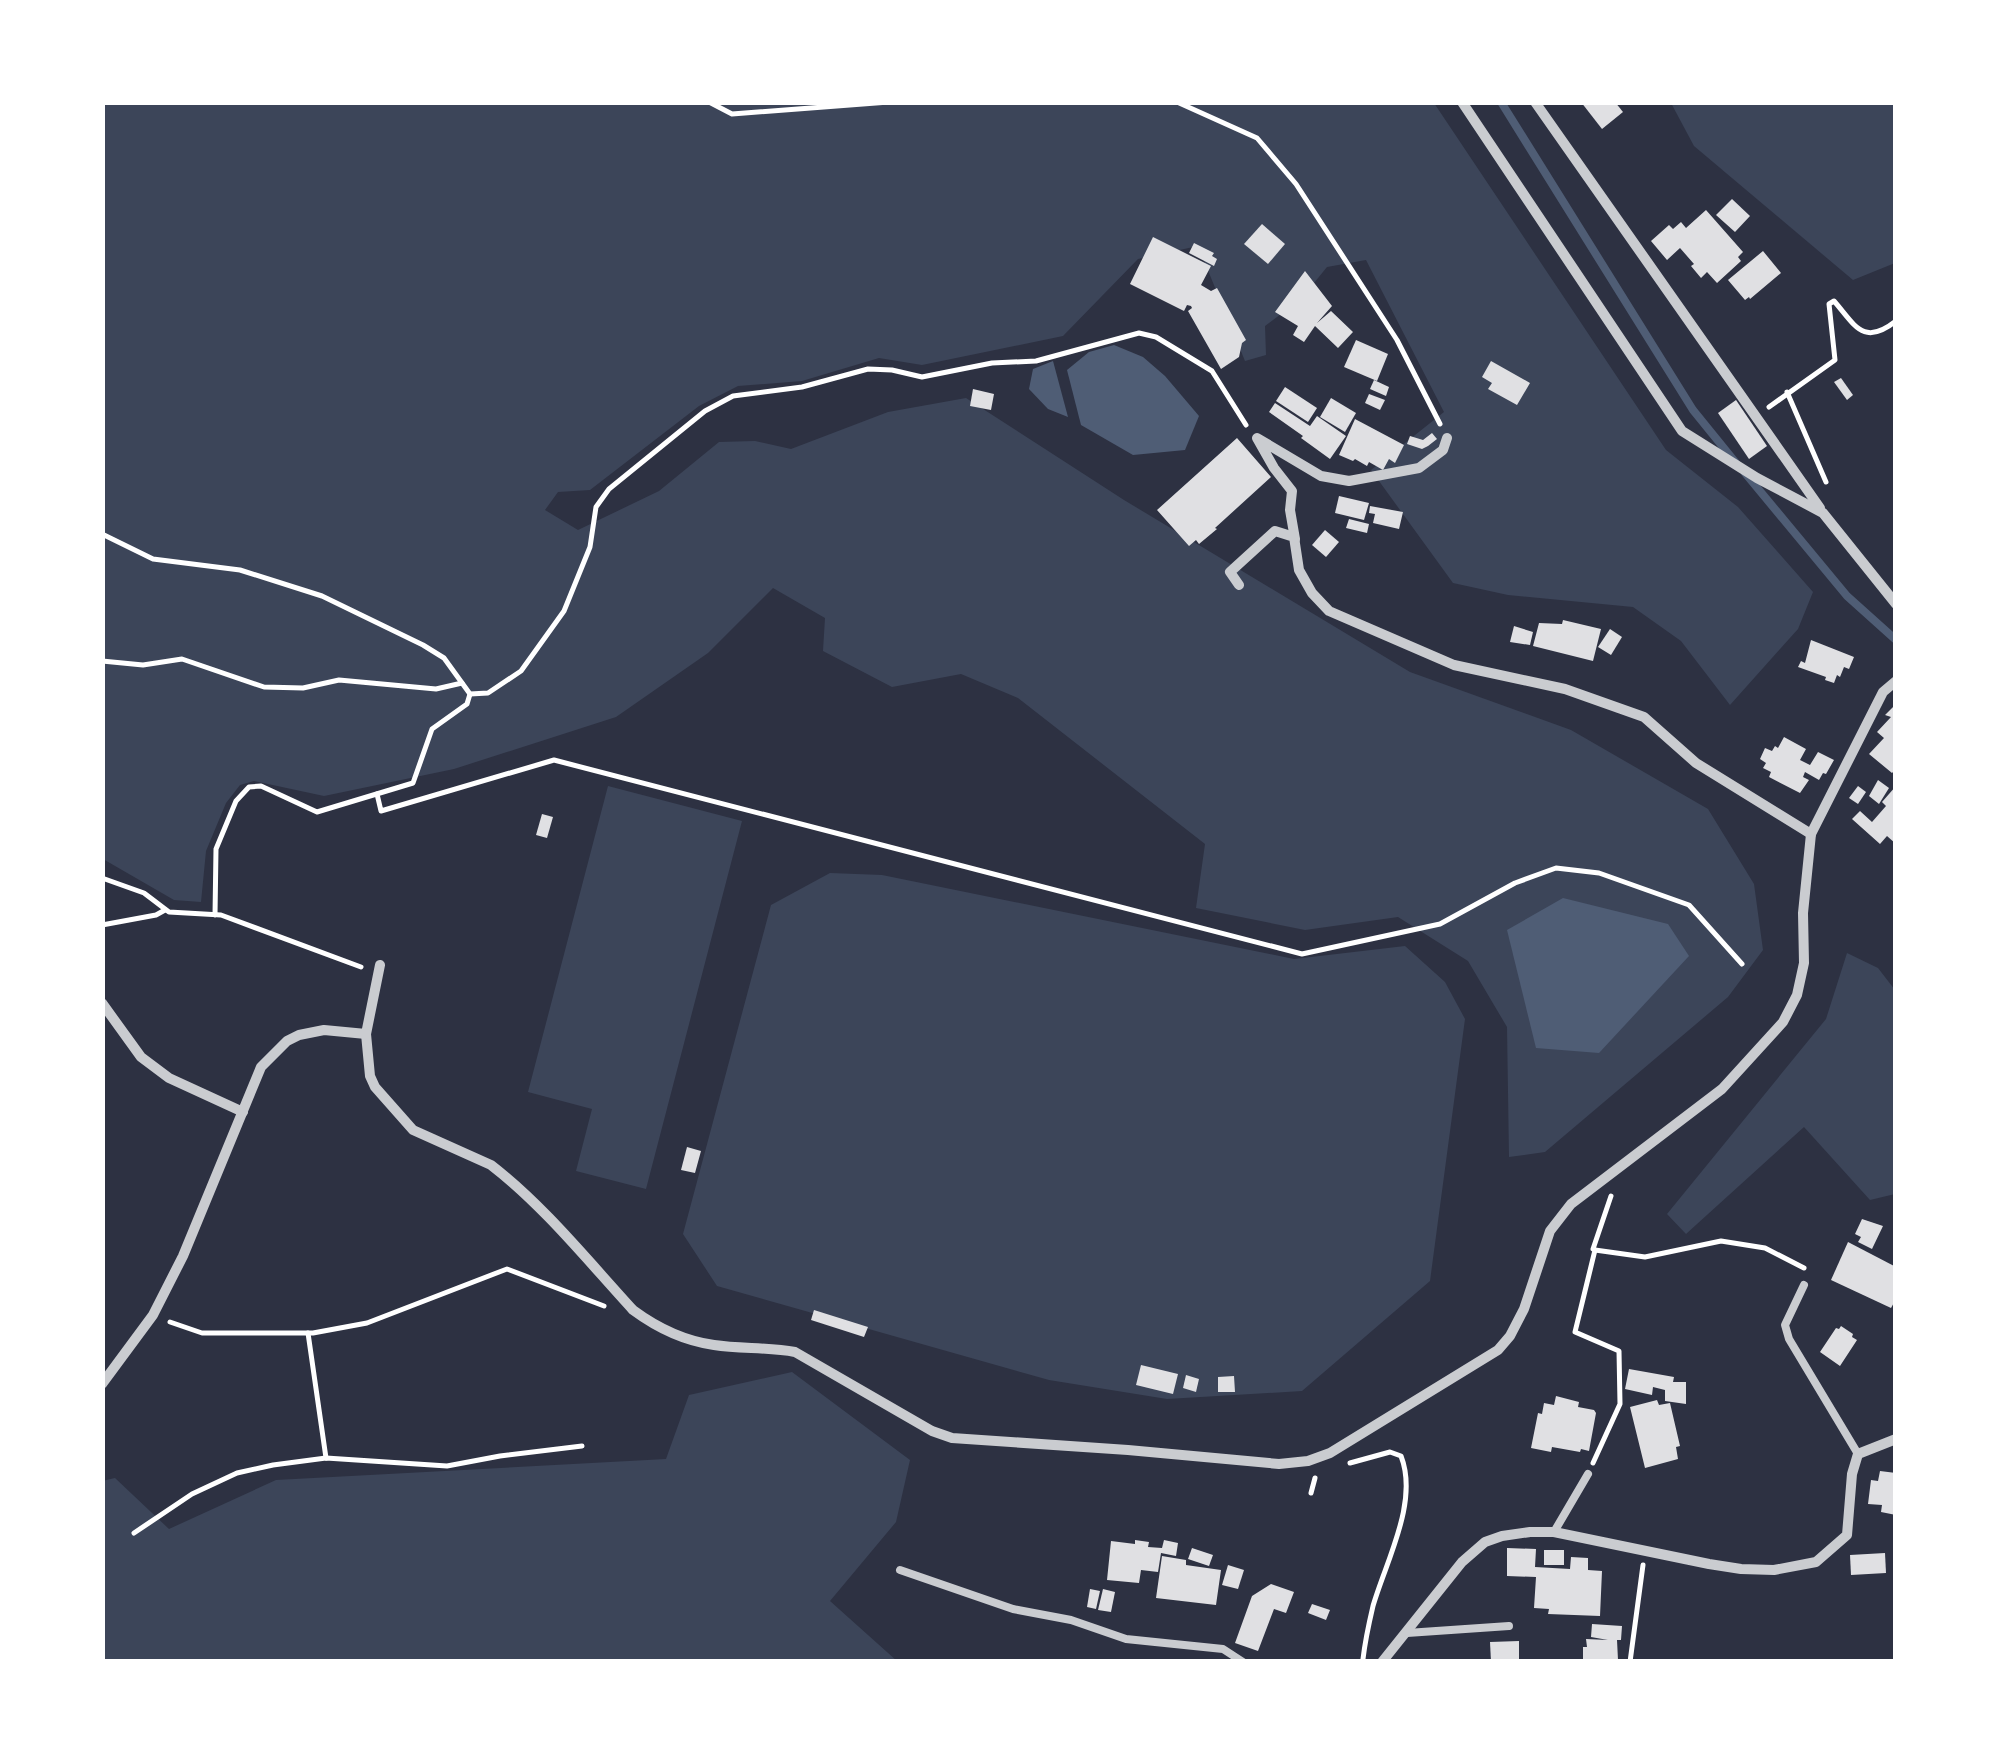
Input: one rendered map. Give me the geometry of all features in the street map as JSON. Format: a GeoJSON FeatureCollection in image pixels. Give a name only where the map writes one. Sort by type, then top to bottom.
{"type":"FeatureCollection","features":[{"type":"Feature","properties":{"kind":"street"},"geometry":{"type":"LineString","coordinates":[[1462,102],[1682,431],[1757,478],[1820,509]]}},
{"type":"Feature","properties":{"kind":"street"},"geometry":{"type":"LineString","coordinates":[[1535,102],[1820,509],[1896,604]]}},
{"type":"Feature","properties":{"kind":"street"},"geometry":{"type":"LineString","coordinates":[[1256,438],[1320,476],[1350,482],[1420,468],[1443,450],[1447,438]]}},
{"type":"Feature","properties":{"kind":"street"},"geometry":{"type":"LineString","coordinates":[[1256,438],[1292,491],[1290,510],[1299,570],[1312,593],[1330,610],[1454,664],[1566,689],[1644,718],[1696,763],[1811,834]]}},
{"type":"Feature","properties":{"kind":"street"},"geometry":{"type":"LineString","coordinates":[[1239,585],[1230,572],[1274,531],[1295,540]]}},
{"type":"Feature","properties":{"kind":"street"},"geometry":{"type":"LineString","coordinates":[[379,969],[366,1034],[374,1087],[413,1130],[500,1172],[643,1317],[682,1337],[712,1345],[794,1352],[932,1431],[952,1438],[1279,1464],[1315,1460],[1498,1350],[1524,1308],[1550,1231],[1570,1204],[1722,1090],[1784,1022],[1797,995],[1804,963],[1803,913],[1811,834],[1883,692],[1896,681]]}},
{"type":"Feature","properties":{"kind":"street"},"geometry":{"type":"LineString","coordinates":[[102,1003],[141,1057],[168,1078],[242,1112]]}},
{"type":"Feature","properties":{"kind":"street"},"geometry":{"type":"LineString","coordinates":[[102,1384],[154,1314],[183,1256],[261,1067],[287,1041],[299,1036],[324,1030],[366,1034]]}},
{"type":"Feature","properties":{"kind":"street"},"geometry":{"type":"LineString","coordinates":[[1382,1662],[1462,1562],[1484,1542],[1516,1534],[1554,1532],[1741,1569],[1774,1570],[1816,1562],[1847,1535],[1852,1474],[1858,1454],[1896,1439]]}},
{"type":"Feature","properties":{"kind":"lane"},"geometry":{"type":"LineString","coordinates":[[1804,1285],[1785,1326],[1789,1339],[1858,1454]]}},
{"type":"Feature","properties":{"kind":"lane"},"geometry":{"type":"LineString","coordinates":[[1554,1532],[1588,1474]]}},
{"type":"Feature","properties":{"kind":"lane"},"geometry":{"type":"LineString","coordinates":[[900,1570],[1013,1608],[1071,1620],[1126,1638],[1224,1648],[1243,1662]]}},
{"type":"Feature","properties":{"kind":"lane"},"geometry":{"type":"LineString","coordinates":[[1407,1633],[1509,1626]]}},
{"type":"Feature","properties":{"kind":"path"},"geometry":{"type":"LineString","coordinates":[[708,102],[732,114],[889,102]]}},
{"type":"Feature","properties":{"kind":"path"},"geometry":{"type":"LineString","coordinates":[[1178,102],[1257,138],[1296,184],[1397,340],[1447,438]]}},
{"type":"Feature","properties":{"kind":"path"},"geometry":{"type":"LineString","coordinates":[[1757,420],[1771,404],[1835,360],[1828,304],[1834,301],[1857,328],[1868,334],[1882,332],[1896,321]]}},
{"type":"Feature","properties":{"kind":"path"},"geometry":{"type":"LineString","coordinates":[[470,694],[488,693],[521,671],[564,611],[590,547],[596,507],[609,489],[705,411],[733,396],[802,388],[868,370],[892,370],[922,377],[992,364],[1036,361],[1139,333],[1156,336],[1212,370],[1256,438]]}},
{"type":"Feature","properties":{"kind":"path"},"geometry":{"type":"LineString","coordinates":[[1787,392],[1830,492],[1820,509]]}},
{"type":"Feature","properties":{"kind":"path"},"geometry":{"type":"LineString","coordinates":[[102,534],[153,559],[240,570],[322,596],[424,644],[444,658],[470,694]]}},
{"type":"Feature","properties":{"kind":"path"},"geometry":{"type":"LineString","coordinates":[[102,661],[143,665],[182,659],[264,687],[303,688],[340,680],[436,689],[462,682]]}},
{"type":"Feature","properties":{"kind":"path"},"geometry":{"type":"LineString","coordinates":[[214,914],[216,849],[236,801],[248,787],[261,786],[317,812],[413,783],[432,729],[467,704],[470,694]]}},
{"type":"Feature","properties":{"kind":"path"},"geometry":{"type":"LineString","coordinates":[[377,794],[382,811],[554,760],[1302,954],[1440,924],[1515,883],[1556,868],[1599,873],[1689,905],[1742,964]]}},
{"type":"Feature","properties":{"kind":"path"},"geometry":{"type":"LineString","coordinates":[[102,878],[144,893],[168,912],[214,914],[379,969]]}},
{"type":"Feature","properties":{"kind":"path"},"geometry":{"type":"LineString","coordinates":[[102,926],[156,916],[165,910]]}},
{"type":"Feature","properties":{"kind":"path"},"geometry":{"type":"LineString","coordinates":[[1588,1474],[1620,1404],[1619,1350],[1574,1332],[1593,1248],[1614,1189],[1608,1176]]}},
{"type":"Feature","properties":{"kind":"path"},"geometry":{"type":"LineString","coordinates":[[1595,1250],[1645,1258],[1722,1241],[1765,1248],[1812,1272],[1804,1285]]}},
{"type":"Feature","properties":{"kind":"path"},"geometry":{"type":"LineString","coordinates":[[154,1314],[202,1333],[308,1333],[367,1323],[507,1269],[602,1305],[629,1322],[643,1317]]}},
{"type":"Feature","properties":{"kind":"path"},"geometry":{"type":"LineString","coordinates":[[308,1333],[326,1458]]}},
{"type":"Feature","properties":{"kind":"path"},"geometry":{"type":"LineString","coordinates":[[134,1533],[192,1494],[237,1473],[326,1458],[447,1466],[582,1446]]}},
{"type":"Feature","properties":{"kind":"path"},"geometry":{"type":"LineString","coordinates":[[1315,1460],[1321,1472],[1390,1452],[1401,1456],[1408,1472],[1402,1521],[1373,1608],[1363,1662]]}},
{"type":"Feature","properties":{"kind":"path"},"geometry":{"type":"LineString","coordinates":[[1630,1662],[1644,1551]]}},
{"type":"Feature","properties":{"kind":"shaded area"},"geometry":{"type":"Polygon","coordinates":[[[103,103],[1434,103],[1666,450],[1738,507],[1813,592],[1798,629],[1730,705],[1681,641],[1633,607],[1508,595],[1453,583],[1371,470],[1444,412],[1366,260],[1327,267],[1301,299],[1265,326],[1266,355],[1245,361],[1198,246],[1138,259],[1063,336],[922,365],[879,358],[802,381],[738,386],[699,406],[590,490],[558,492],[545,510],[578,530],[659,491],[719,442],[755,441],[791,449],[888,412],[966,398],[1124,500],[1410,672],[1571,730],[1708,809],[1754,884],[1763,950],[1728,997],[1545,1152],[1509,1157],[1507,1027],[1468,961],[1398,917],[1305,930],[1196,908],[1205,844],[1018,698],[961,674],[892,687],[823,651],[825,618],[773,588],[708,653],[616,717],[454,769],[324,796],[254,781],[240,785],[226,803],[206,851],[201,902],[174,900],[103,859],[103,103]]]}},
{"type":"Feature","properties":{"kind":"shaded area"},"geometry":{"type":"Polygon","coordinates":[[[1671,103],[1895,103],[1895,263],[1853,280],[1694,146],[1671,103]]]}},
{"type":"Feature","properties":{"kind":"shaded area"},"geometry":{"type":"Polygon","coordinates":[[[1114,345],[1143,357],[1199,416],[1185,450],[1133,455],[1081,425],[1067,370],[1089,352],[1114,345]]]}},
{"type":"Feature","properties":{"kind":"shaded area"},"geometry":{"type":"Polygon","coordinates":[[[1053,361],[1068,417],[1048,409],[1029,389],[1033,369],[1053,361]]]}},
{"type":"Feature","properties":{"kind":"shaded area"},"geometry":{"type":"Polygon","coordinates":[[[608,786],[742,821],[646,1189],[576,1171],[592,1109],[528,1092],[608,786]]]}},
{"type":"Feature","properties":{"kind":"shaded area"},"geometry":{"type":"Polygon","coordinates":[[[830,873],[882,875],[1294,959],[1405,946],[1445,982],[1465,1019],[1430,1281],[1302,1391],[1167,1399],[1049,1380],[717,1286],[683,1234],[771,905],[830,873]]]}},
{"type":"Feature","properties":{"kind":"shaded area"},"geometry":{"type":"Polygon","coordinates":[[[1563,898],[1668,924],[1689,956],[1599,1053],[1536,1048],[1507,930],[1563,898]]]}},
{"type":"Feature","properties":{"kind":"shaded area"},"geometry":{"type":"Polygon","coordinates":[[[1847,953],[1878,968],[1895,990],[1895,1194],[1870,1200],[1804,1127],[1686,1234],[1667,1214],[1826,1019],[1847,953]]]}},
{"type":"Feature","properties":{"kind":"shaded area"},"geometry":{"type":"Polygon","coordinates":[[[792,1372],[910,1460],[896,1522],[830,1601],[897,1661],[103,1661],[102,1481],[115,1478],[169,1529],[276,1480],[666,1459],[689,1395],[792,1372]]]}},
{"type":"Feature","properties":{"kind":"building"},"geometry":{"type":"Polygon","coordinates":[[[1581,102],[1615,102],[1623,112],[1602,129],[1581,102]]]}},
{"type":"Feature","properties":{"kind":"building"},"geometry":{"type":"Polygon","coordinates":[[[1732,199],[1750,216],[1735,232],[1716,215],[1732,199]]]}},
{"type":"Feature","properties":{"kind":"building"},"geometry":{"type":"Polygon","coordinates":[[[1706,210],[1743,252],[1738,257],[1741,261],[1717,283],[1707,272],[1701,278],[1680,248],[1667,260],[1651,241],[1669,225],[1673,229],[1681,222],[1686,228],[1706,210]]]}},
{"type":"Feature","properties":{"kind":"building"},"geometry":{"type":"Polygon","coordinates":[[[1262,224],[1285,244],[1268,264],[1244,244],[1262,224]]]}},
{"type":"Feature","properties":{"kind":"building"},"geometry":{"type":"Polygon","coordinates":[[[1153,237],[1211,266],[1201,285],[1211,291],[1217,288],[1246,340],[1239,357],[1221,369],[1188,311],[1191,306],[1187,305],[1184,311],[1130,284],[1153,237]]]}},
{"type":"Feature","properties":{"kind":"building"},"geometry":{"type":"Polygon","coordinates":[[[1194,243],[1214,253],[1214,266],[1189,253],[1194,243]]]}},
{"type":"Feature","properties":{"kind":"building"},"geometry":{"type":"Polygon","coordinates":[[[1763,251],[1781,273],[1745,300],[1728,280],[1763,251]]]}},
{"type":"Feature","properties":{"kind":"building"},"geometry":{"type":"Polygon","coordinates":[[[1305,271],[1332,306],[1317,323],[1331,311],[1353,332],[1338,348],[1315,326],[1304,342],[1293,335],[1298,326],[1275,312],[1305,271]]]}},
{"type":"Feature","properties":{"kind":"building"},"geometry":{"type":"Polygon","coordinates":[[[1356,340],[1388,354],[1377,381],[1344,367],[1356,340]]]}},
{"type":"Feature","properties":{"kind":"building"},"geometry":{"type":"Polygon","coordinates":[[[1491,361],[1530,383],[1517,405],[1488,389],[1492,383],[1482,377],[1491,361]]]}},
{"type":"Feature","properties":{"kind":"building"},"geometry":{"type":"Polygon","coordinates":[[[1841,378],[1853,395],[1847,400],[1834,382],[1841,378]]]}},
{"type":"Feature","properties":{"kind":"building"},"geometry":{"type":"Polygon","coordinates":[[[1374,380],[1389,387],[1386,396],[1370,389],[1374,380]]]}},
{"type":"Feature","properties":{"kind":"building"},"geometry":{"type":"Polygon","coordinates":[[[1285,387],[1317,408],[1308,422],[1276,401],[1285,387]]]}},
{"type":"Feature","properties":{"kind":"building"},"geometry":{"type":"Polygon","coordinates":[[[973,389],[994,394],[991,410],[970,406],[973,389]]]}},
{"type":"Feature","properties":{"kind":"building"},"geometry":{"type":"Polygon","coordinates":[[[1369,394],[1385,400],[1380,410],[1365,403],[1369,394]]]}},
{"type":"Feature","properties":{"kind":"building"},"geometry":{"type":"Polygon","coordinates":[[[1331,398],[1356,413],[1345,432],[1320,417],[1331,398]]]}},
{"type":"Feature","properties":{"kind":"building"},"geometry":{"type":"Polygon","coordinates":[[[1736,400],[1767,446],[1749,459],[1718,413],[1736,400]]]}},
{"type":"Feature","properties":{"kind":"building"},"geometry":{"type":"Polygon","coordinates":[[[1275,403],[1310,426],[1317,416],[1346,436],[1330,459],[1269,412],[1275,403]]]}},
{"type":"Feature","properties":{"kind":"building"},"geometry":{"type":"Polygon","coordinates":[[[1355,419],[1404,445],[1395,463],[1389,459],[1383,470],[1369,462],[1367,466],[1339,455],[1355,419]]]}},
{"type":"Feature","properties":{"kind":"building"},"geometry":{"type":"Polygon","coordinates":[[[1432,433],[1437,439],[1422,449],[1407,444],[1410,436],[1423,440],[1432,433]]]}},
{"type":"Feature","properties":{"kind":"building"},"geometry":{"type":"Polygon","coordinates":[[[1237,438],[1271,477],[1217,529],[1199,544],[1196,540],[1189,546],[1157,510],[1237,438]]]}},
{"type":"Feature","properties":{"kind":"building"},"geometry":{"type":"Polygon","coordinates":[[[1339,496],[1369,503],[1364,520],[1335,513],[1339,496]]]}},
{"type":"Feature","properties":{"kind":"building"},"geometry":{"type":"Polygon","coordinates":[[[1370,506],[1403,512],[1399,529],[1373,523],[1375,514],[1369,513],[1370,506]]]}},
{"type":"Feature","properties":{"kind":"building"},"geometry":{"type":"Polygon","coordinates":[[[1349,519],[1369,524],[1367,533],[1346,528],[1349,519]]]}},
{"type":"Feature","properties":{"kind":"building"},"geometry":{"type":"Polygon","coordinates":[[[1325,530],[1339,542],[1326,557],[1312,545],[1325,530]]]}},
{"type":"Feature","properties":{"kind":"building"},"geometry":{"type":"Polygon","coordinates":[[[1563,620],[1601,629],[1593,661],[1533,646],[1539,623],[1562,624],[1563,620]]]}},
{"type":"Feature","properties":{"kind":"building"},"geometry":{"type":"Polygon","coordinates":[[[1514,626],[1533,632],[1530,645],[1510,642],[1514,626]]]}},
{"type":"Feature","properties":{"kind":"building"},"geometry":{"type":"Polygon","coordinates":[[[1610,629],[1622,637],[1611,655],[1598,647],[1610,629]]]}},
{"type":"Feature","properties":{"kind":"building"},"geometry":{"type":"Polygon","coordinates":[[[1811,640],[1854,657],[1849,669],[1844,667],[1834,683],[1798,667],[1801,661],[1805,663],[1811,640]]]}},
{"type":"Feature","properties":{"kind":"building"},"geometry":{"type":"Polygon","coordinates":[[[1896,704],[1896,769],[1892,773],[1869,754],[1884,738],[1877,732],[1891,717],[1885,715],[1896,704]]]}},
{"type":"Feature","properties":{"kind":"building"},"geometry":{"type":"Polygon","coordinates":[[[1784,737],[1806,749],[1800,760],[1810,765],[1818,752],[1834,760],[1819,780],[1805,772],[1803,777],[1809,780],[1800,793],[1769,777],[1771,772],[1763,768],[1766,763],[1760,759],[1765,748],[1778,748],[1784,737]]]}},
{"type":"Feature","properties":{"kind":"building"},"geometry":{"type":"Polygon","coordinates":[[[1878,780],[1889,788],[1879,804],[1869,796],[1878,780]]]}},
{"type":"Feature","properties":{"kind":"building"},"geometry":{"type":"Polygon","coordinates":[[[1858,786],[1866,792],[1858,804],[1849,798],[1858,786]]]}},
{"type":"Feature","properties":{"kind":"building"},"geometry":{"type":"Polygon","coordinates":[[[1896,786],[1896,844],[1887,836],[1880,844],[1852,819],[1860,811],[1872,822],[1896,786]]]}},
{"type":"Feature","properties":{"kind":"building"},"geometry":{"type":"Polygon","coordinates":[[[542,814],[553,817],[547,838],[536,835],[542,814]]]}},
{"type":"Feature","properties":{"kind":"building"},"geometry":{"type":"Polygon","coordinates":[[[687,1147],[701,1151],[695,1173],[681,1170],[687,1147]]]}},
{"type":"Feature","properties":{"kind":"building"},"geometry":{"type":"Polygon","coordinates":[[[1862,1219],[1883,1226],[1872,1249],[1858,1242],[1861,1237],[1855,1234],[1862,1219]]]}},
{"type":"Feature","properties":{"kind":"building"},"geometry":{"type":"Polygon","coordinates":[[[1848,1242],[1896,1267],[1896,1299],[1891,1308],[1831,1280],[1848,1242]]]}},
{"type":"Feature","properties":{"kind":"building"},"geometry":{"type":"Polygon","coordinates":[[[814,1310],[868,1327],[864,1337],[811,1320],[814,1310]]]}},
{"type":"Feature","properties":{"kind":"building"},"geometry":{"type":"Polygon","coordinates":[[[1841,1326],[1857,1340],[1840,1366],[1820,1352],[1841,1326]]]}},
{"type":"Feature","properties":{"kind":"building"},"geometry":{"type":"Polygon","coordinates":[[[1141,1365],[1178,1374],[1173,1394],[1136,1385],[1141,1365]]]}},
{"type":"Feature","properties":{"kind":"building"},"geometry":{"type":"Polygon","coordinates":[[[1629,1369],[1686,1382],[1686,1404],[1665,1401],[1665,1390],[1653,1387],[1652,1395],[1625,1389],[1629,1369]]]}},
{"type":"Feature","properties":{"kind":"building"},"geometry":{"type":"Polygon","coordinates":[[[1186,1375],[1199,1379],[1196,1392],[1183,1388],[1186,1375]]]}},
{"type":"Feature","properties":{"kind":"building"},"geometry":{"type":"Polygon","coordinates":[[[1234,1376],[1235,1392],[1218,1392],[1218,1377],[1234,1376]]]}},
{"type":"Feature","properties":{"kind":"building"},"geometry":{"type":"Polygon","coordinates":[[[1556,1396],[1579,1402],[1578,1407],[1596,1413],[1589,1451],[1531,1448],[1538,1413],[1542,1414],[1544,1403],[1554,1405],[1556,1396]]]}},
{"type":"Feature","properties":{"kind":"building"},"geometry":{"type":"Polygon","coordinates":[[[1657,1400],[1659,1405],[1670,1403],[1680,1446],[1676,1447],[1678,1459],[1645,1468],[1630,1407],[1657,1400]]]}},
{"type":"Feature","properties":{"kind":"building"},"geometry":{"type":"Polygon","coordinates":[[[1880,1471],[1896,1473],[1896,1515],[1881,1512],[1882,1505],[1868,1504],[1871,1480],[1878,1481],[1880,1471]]]}},
{"type":"Feature","properties":{"kind":"building"},"geometry":{"type":"Polygon","coordinates":[[[1135,1540],[1149,1542],[1148,1547],[1162,1548],[1164,1540],[1178,1543],[1176,1556],[1161,1553],[1158,1572],[1141,1570],[1139,1583],[1107,1580],[1111,1541],[1135,1544],[1135,1540]]]}},
{"type":"Feature","properties":{"kind":"building"},"geometry":{"type":"Polygon","coordinates":[[[1192,1548],[1213,1555],[1209,1566],[1188,1559],[1192,1548]]]}},
{"type":"Feature","properties":{"kind":"building"},"geometry":{"type":"Polygon","coordinates":[[[1507,1548],[1536,1549],[1535,1567],[1570,1569],[1571,1557],[1588,1558],[1588,1570],[1602,1571],[1600,1616],[1548,1614],[1549,1609],[1534,1608],[1536,1577],[1507,1576],[1507,1548]]]}},
{"type":"Feature","properties":{"kind":"building"},"geometry":{"type":"Polygon","coordinates":[[[1544,1550],[1564,1550],[1564,1565],[1544,1565],[1544,1550]]]}},
{"type":"Feature","properties":{"kind":"building"},"geometry":{"type":"Polygon","coordinates":[[[1885,1553],[1886,1573],[1851,1575],[1850,1555],[1885,1553]]]}},
{"type":"Feature","properties":{"kind":"building"},"geometry":{"type":"Polygon","coordinates":[[[1162,1556],[1186,1560],[1186,1565],[1221,1570],[1216,1605],[1156,1598],[1162,1556]]]}},
{"type":"Feature","properties":{"kind":"building"},"geometry":{"type":"Polygon","coordinates":[[[1228,1565],[1244,1570],[1238,1589],[1222,1585],[1228,1565]]]}},
{"type":"Feature","properties":{"kind":"building"},"geometry":{"type":"Polygon","coordinates":[[[1271,1584],[1294,1592],[1286,1613],[1274,1609],[1258,1651],[1235,1643],[1252,1596],[1271,1584]]]}},
{"type":"Feature","properties":{"kind":"building"},"geometry":{"type":"Polygon","coordinates":[[[1090,1589],[1100,1591],[1096,1609],[1087,1607],[1090,1589]]]}},
{"type":"Feature","properties":{"kind":"building"},"geometry":{"type":"Polygon","coordinates":[[[1103,1589],[1115,1592],[1111,1612],[1098,1610],[1103,1589]]]}},
{"type":"Feature","properties":{"kind":"building"},"geometry":{"type":"Polygon","coordinates":[[[1312,1604],[1330,1610],[1326,1620],[1308,1613],[1312,1604]]]}},
{"type":"Feature","properties":{"kind":"building"},"geometry":{"type":"Polygon","coordinates":[[[1592,1624],[1622,1626],[1621,1640],[1617,1640],[1618,1660],[1583,1662],[1586,1639],[1608,1640],[1591,1637],[1592,1624]]]}},
{"type":"Feature","properties":{"kind":"building"},"geometry":{"type":"Polygon","coordinates":[[[1519,1641],[1519,1662],[1491,1662],[1490,1642],[1519,1641]]]}},
{"type":"Feature","properties":{"kind":"waterway"},"geometry":{"type":"LineString","coordinates":[[1501,102],[1693,410],[1736,463]]}},
{"type":"Feature","properties":{"kind":"waterway"},"geometry":{"type":"LineString","coordinates":[[1745,473],[1847,596],[1896,640]]}}]}
